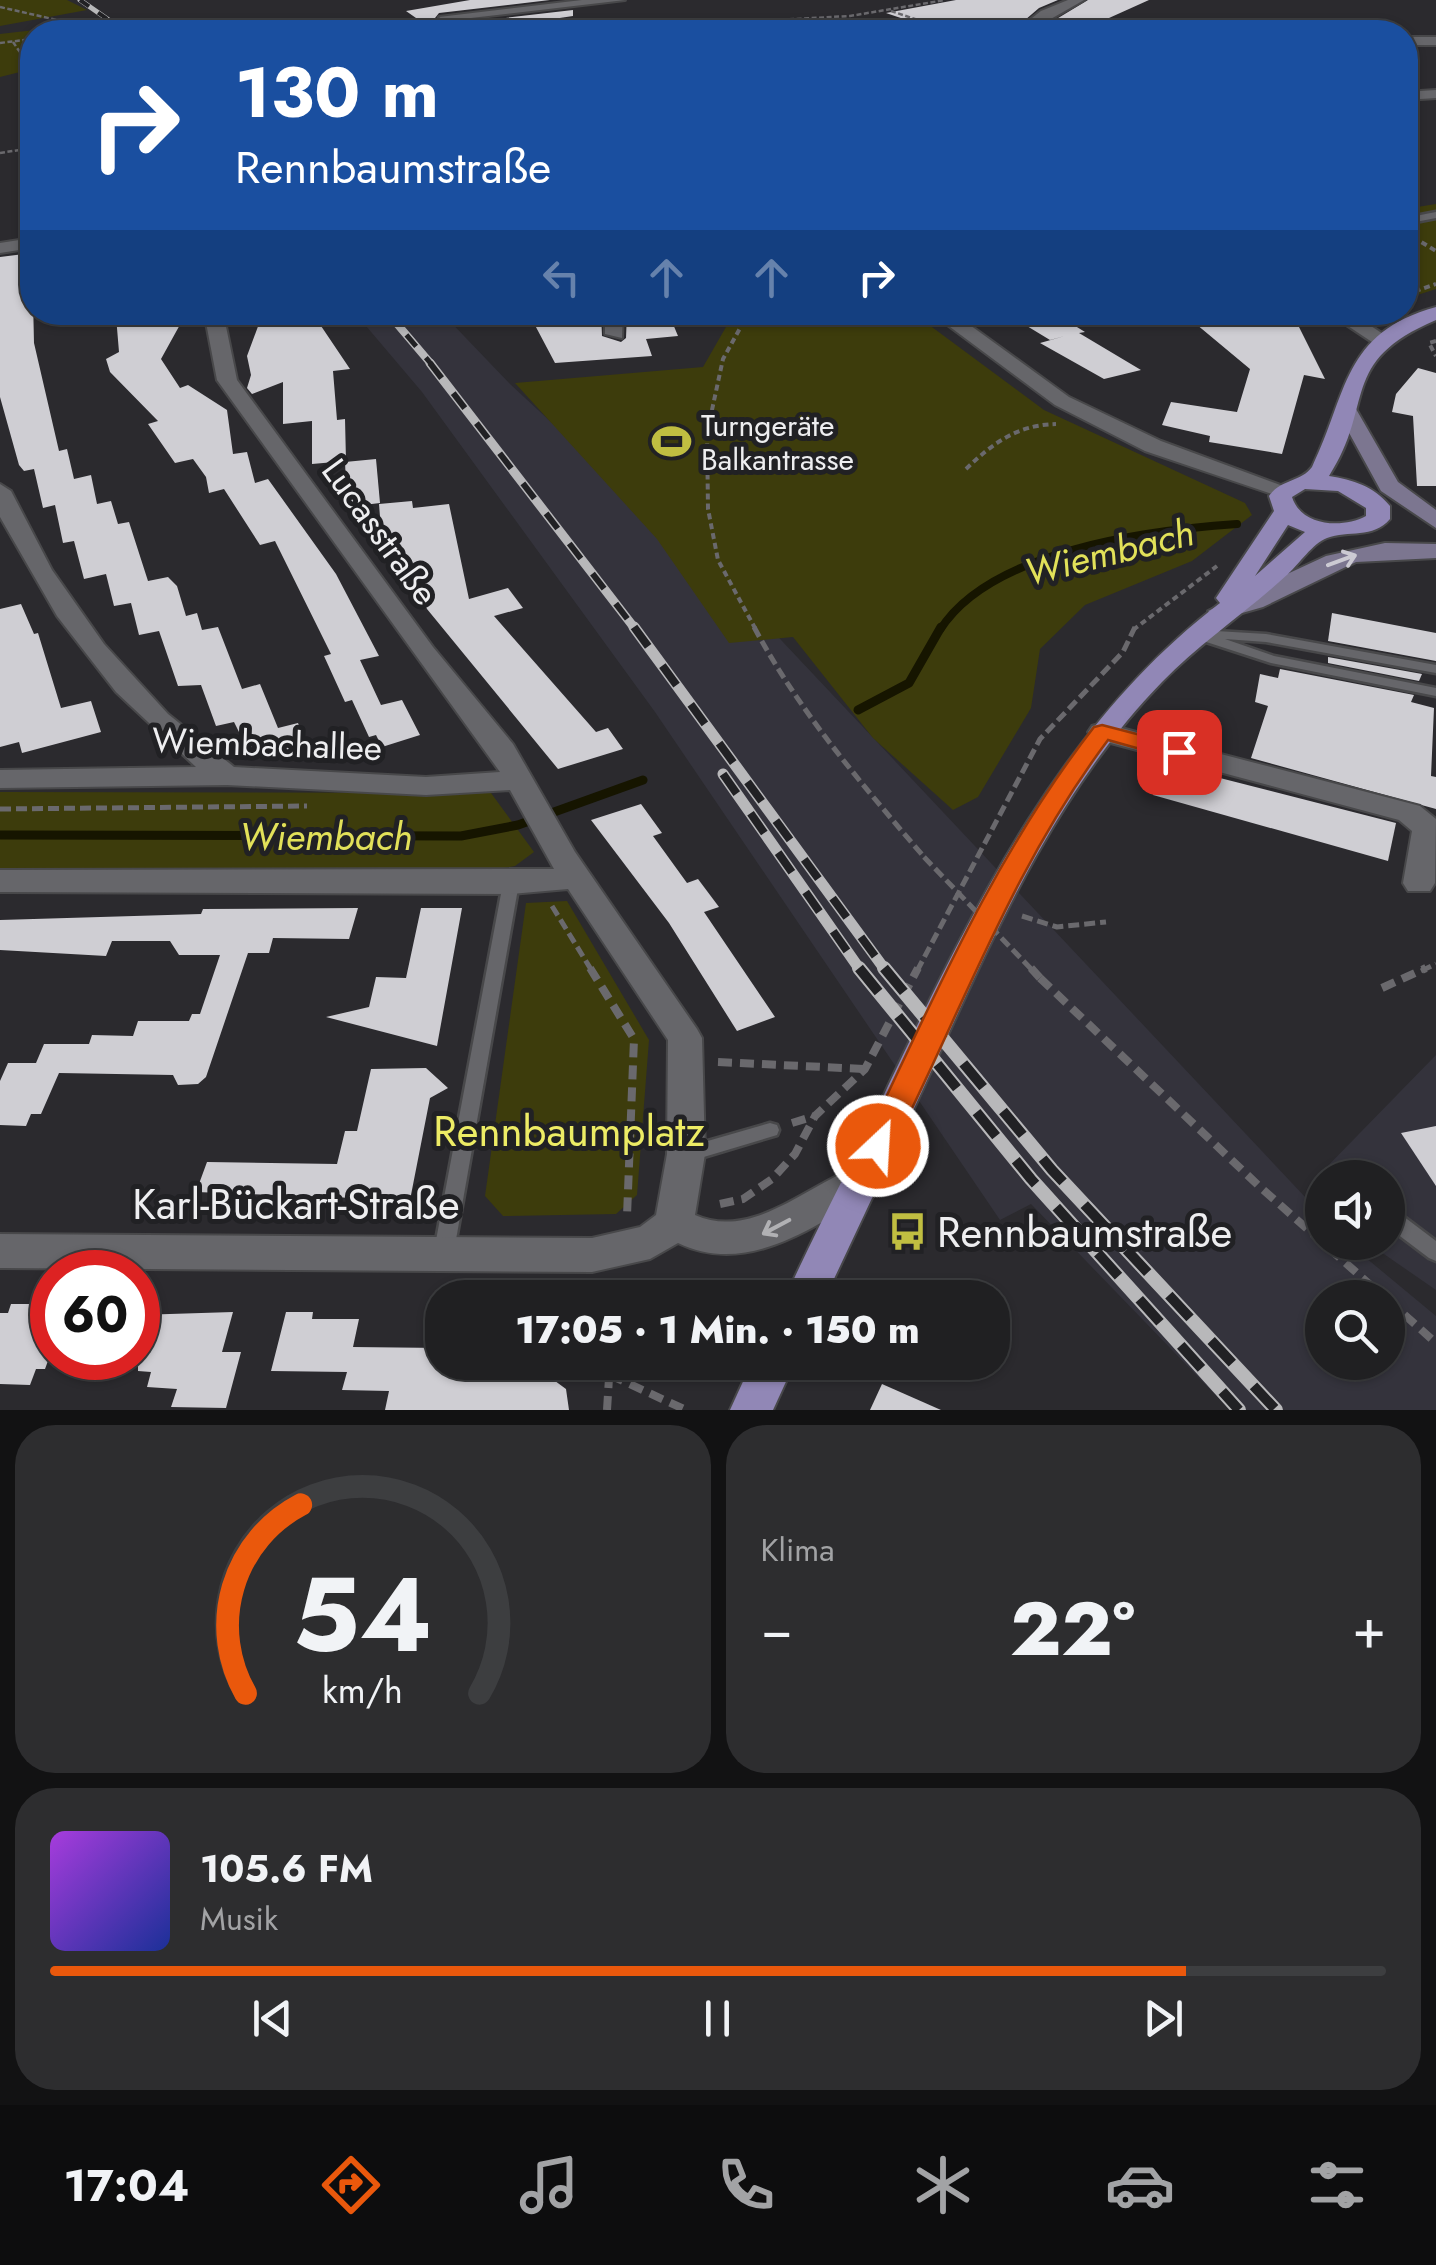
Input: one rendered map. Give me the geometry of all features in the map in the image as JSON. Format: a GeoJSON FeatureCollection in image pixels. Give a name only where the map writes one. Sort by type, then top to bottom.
{"type":"FeatureCollection","features":[{"type":"Feature","properties":{"kind":"main road"},"geometry":{"type":"LineString","coordinates":[[1221,611],[1266,543],[1284,500],[1313,481],[1326,462],[1346,408],[1353,374],[1382,340],[1412,325]]}},
{"type":"Feature","properties":{"kind":"main road"},"geometry":{"type":"LineString","coordinates":[[1346,408],[1348,473],[1356,490]]}},
{"type":"Feature","properties":{"kind":"main road"},"geometry":{"type":"LineString","coordinates":[[1346,408],[1389,486],[1436,521]]}},
{"type":"Feature","properties":{"kind":"main road"},"geometry":{"type":"LineString","coordinates":[[1313,481],[1356,490],[1374,501],[1373,519]]}},
{"type":"Feature","properties":{"kind":"main road"},"geometry":{"type":"LineString","coordinates":[[1284,500],[1326,529]]}},
{"type":"Feature","properties":{"kind":"main road"},"geometry":{"type":"LineString","coordinates":[[1373,519],[1436,541]]}},
{"type":"Feature","properties":{"kind":"main road"},"geometry":{"type":"LineString","coordinates":[[814,1280],[990,905],[1034,828],[1102,732],[1196,634],[1221,611],[1283,568],[1304,542],[1326,529],[1373,519],[1436,530]]}},
{"type":"Feature","properties":{"kind":"main road"},"geometry":{"type":"LineString","coordinates":[[1221,611],[1256,605],[1350,556],[1382,549],[1436,551]]}},
{"type":"Feature","properties":{"kind":"main road"},"geometry":{"type":"LineString","coordinates":[[751,1410],[765,1380]]}},
{"type":"Feature","properties":{"kind":"street"},"geometry":{"type":"LineString","coordinates":[[450,20],[441,13],[619,0]]}},
{"type":"Feature","properties":{"kind":"street"},"geometry":{"type":"LineString","coordinates":[[1036,20],[1078,0]]}},
{"type":"Feature","properties":{"kind":"street","name":"Lucasstraße"},"geometry":{"type":"LineString","coordinates":[[216,325],[227,380],[424,653],[503,750],[520,787]]}},
{"type":"Feature","properties":{"kind":"street"},"geometry":{"type":"LineString","coordinates":[[615,325],[615,334]]}},
{"type":"Feature","properties":{"kind":"street"},"geometry":{"type":"LineString","coordinates":[[957,325],[1062,400],[1153,446],[1284,500]]}},
{"type":"Feature","properties":{"kind":"street"},"geometry":{"type":"LineString","coordinates":[[1357,325],[1382,340]]}},
{"type":"Feature","properties":{"kind":"street"},"geometry":{"type":"LineString","coordinates":[[0,491],[34,560],[77,624],[188,750],[227,776]]}},
{"type":"Feature","properties":{"kind":"street"},"geometry":{"type":"LineString","coordinates":[[1102,732],[1408,813],[1428,828],[1419,883]]}},
{"type":"Feature","properties":{"kind":"street","name":"Wiembachallee"},"geometry":{"type":"LineString","coordinates":[[0,780],[227,776],[520,787]]}},
{"type":"Feature","properties":{"kind":"street"},"geometry":{"type":"LineString","coordinates":[[520,787],[569,868],[685,1038],[686,1154],[676,1217],[650,1242],[604,1254]]}},
{"type":"Feature","properties":{"kind":"street"},"geometry":{"type":"LineString","coordinates":[[0,881],[524,882],[569,868]]}},
{"type":"Feature","properties":{"kind":"street"},"geometry":{"type":"LineString","coordinates":[[676,1217],[708,1239],[758,1236],[862,1181]]}},
{"type":"Feature","properties":{"kind":"street","name":"Karl-Bückart-Straße"},"geometry":{"type":"LineString","coordinates":[[0,1250],[604,1254]]}},
{"type":"Feature","properties":{"kind":"lane"},"geometry":{"type":"LineString","coordinates":[[1196,634],[1266,638],[1436,669]]}},
{"type":"Feature","properties":{"kind":"lane"},"geometry":{"type":"LineString","coordinates":[[1196,634],[1271,660],[1436,692]]}},
{"type":"Feature","properties":{"kind":"lane"},"geometry":{"type":"LineString","coordinates":[[444,1252],[524,882]]}},
{"type":"Feature","properties":{"kind":"lane"},"geometry":{"type":"LineString","coordinates":[[686,1154],[770,1130]]}},
{"type":"Feature","properties":{"kind":"lane"},"geometry":{"type":"LineString","coordinates":[[1405,1229],[1436,1252]]}},
{"type":"Feature","properties":{"kind":"path"},"geometry":{"type":"LineString","coordinates":[[747,20],[890,11],[945,0]]}},
{"type":"Feature","properties":{"kind":"path"},"geometry":{"type":"LineString","coordinates":[[0,8],[57,20]]}},
{"type":"Feature","properties":{"kind":"path"},"geometry":{"type":"LineString","coordinates":[[890,11],[917,20]]}},
{"type":"Feature","properties":{"kind":"path"},"geometry":{"type":"LineString","coordinates":[[0,43],[20,40]]}},
{"type":"Feature","properties":{"kind":"path"},"geometry":{"type":"LineString","coordinates":[[13,41],[20,52]]}},
{"type":"Feature","properties":{"kind":"path"},"geometry":{"type":"LineString","coordinates":[[741,325],[723,360],[707,433],[708,510],[718,560],[785,684],[828,744],[924,856],[1040,978],[1260,1187],[1365,1280]]}},
{"type":"Feature","properties":{"kind":"path"},"geometry":{"type":"LineString","coordinates":[[1436,341],[1430,342],[1436,356]]}},
{"type":"Feature","properties":{"kind":"path"},"geometry":{"type":"LineString","coordinates":[[966,469],[992,443],[1020,427],[1109,424]]}},
{"type":"Feature","properties":{"kind":"path"},"geometry":{"type":"LineString","coordinates":[[676,1217],[743,1199],[772,1179],[796,1154],[814,1116],[865,1069],[1040,740],[1123,652],[1136,624],[1196,578],[1229,560],[1247,538],[1266,543]]}},
{"type":"Feature","properties":{"kind":"path"},"geometry":{"type":"LineString","coordinates":[[0,809],[320,806]]}},
{"type":"Feature","properties":{"kind":"path"},"geometry":{"type":"LineString","coordinates":[[524,882],[634,1039],[628,1210],[604,1254]]}},
{"type":"Feature","properties":{"kind":"path"},"geometry":{"type":"LineString","coordinates":[[990,905],[1057,927],[1106,922]]}},
{"type":"Feature","properties":{"kind":"path"},"geometry":{"type":"LineString","coordinates":[[1382,988],[1436,964]]}},
{"type":"Feature","properties":{"kind":"path"},"geometry":{"type":"LineString","coordinates":[[685,1061],[865,1069]]}},
{"type":"Feature","properties":{"kind":"path"},"geometry":{"type":"LineString","coordinates":[[1405,1316],[1436,1343]]}},
{"type":"Feature","properties":{"kind":"path"},"geometry":{"type":"LineString","coordinates":[[607,1410],[610,1380]]}},
{"type":"Feature","properties":{"kind":"path"},"geometry":{"type":"LineString","coordinates":[[621,1380],[686,1410]]}},
{"type":"Feature","properties":{"kind":"shaded area"},"geometry":{"type":"Polygon","coordinates":[[[365,325],[453,325],[510,384],[752,609],[1305,1197],[1305,1260],[1368,1260],[1393,1280],[1305,1280],[1305,1380],[1405,1380],[1405,1290],[1436,1316],[1436,1410],[1230,1410],[1031,1204],[1000,1220],[655,712],[422,392],[365,325]]]}},
{"type":"Feature","properties":{"kind":"shaded area"},"geometry":{"type":"Polygon","coordinates":[[[1436,1055],[1436,1290],[1393,1260],[1405,1260],[1405,1160],[1334,1160],[1436,1055]]]}},
{"type":"Feature","properties":{"kind":"green space"},"geometry":{"type":"Polygon","coordinates":[[[0,0],[67,0],[87,10],[20,20],[0,26],[0,0]]]}},
{"type":"Feature","properties":{"kind":"green space"},"geometry":{"type":"Polygon","coordinates":[[[20,32],[20,72],[0,77],[0,34],[20,32]]]}},
{"type":"Feature","properties":{"kind":"green space"},"geometry":{"type":"Polygon","coordinates":[[[1436,204],[1436,289],[1418,295],[1418,207],[1436,204]]]}},
{"type":"Feature","properties":{"kind":"green space"},"geometry":{"type":"Polygon","coordinates":[[[727,325],[929,325],[1044,410],[1245,503],[1252,515],[1192,561],[1085,605],[1040,649],[1031,708],[978,797],[953,810],[873,738],[793,637],[729,643],[657,539],[515,383],[703,367],[727,325]]]}},
{"type":"Feature","properties":{"kind":"green space"},"geometry":{"type":"Polygon","coordinates":[[[0,792],[491,793],[534,852],[515,866],[477,873],[0,871],[0,792]]]}},
{"type":"Feature","properties":{"kind":"green space","name":"Rennbaumplatz"},"geometry":{"type":"Polygon","coordinates":[[[567,901],[649,1040],[637,1195],[616,1214],[503,1216],[485,1196],[526,903],[567,901]]]}},
{"type":"Feature","properties":{"kind":"building"},"geometry":{"type":"Polygon","coordinates":[[[470,0],[550,0],[439,13],[435,18],[438,20],[419,20],[406,11],[470,0]]]}},
{"type":"Feature","properties":{"kind":"building"},"geometry":{"type":"Polygon","coordinates":[[[956,0],[1058,0],[1039,8],[1025,20],[907,20],[886,13],[956,0]]]}},
{"type":"Feature","properties":{"kind":"building"},"geometry":{"type":"Polygon","coordinates":[[[1088,0],[1149,0],[1105,20],[1055,20],[1088,0]]]}},
{"type":"Feature","properties":{"kind":"building"},"geometry":{"type":"Polygon","coordinates":[[[573,10],[573,16],[546,20],[488,20],[573,10]]]}},
{"type":"Feature","properties":{"kind":"building"},"geometry":{"type":"Polygon","coordinates":[[[20,254],[20,325],[34,325],[34,343],[59,451],[67,449],[74,479],[91,475],[97,504],[111,501],[118,524],[129,522],[148,581],[168,577],[177,586],[186,616],[197,613],[202,630],[218,627],[242,689],[260,684],[278,728],[298,723],[308,750],[266,760],[260,744],[247,748],[234,722],[216,726],[201,685],[178,686],[159,631],[139,635],[131,603],[114,606],[106,574],[84,579],[74,541],[63,543],[55,505],[43,508],[34,469],[24,471],[19,465],[0,397],[0,257],[20,254]]]}},
{"type":"Feature","properties":{"kind":"building"},"geometry":{"type":"Polygon","coordinates":[[[117,325],[180,325],[161,359],[180,388],[188,385],[227,410],[233,454],[247,452],[255,483],[268,479],[336,574],[379,656],[360,660],[381,705],[402,700],[420,735],[382,747],[376,735],[369,737],[352,700],[345,702],[324,656],[331,654],[275,541],[260,545],[224,489],[209,493],[206,477],[193,459],[175,463],[148,424],[158,421],[110,372],[106,359],[119,352],[117,325]]]}},
{"type":"Feature","properties":{"kind":"building"},"geometry":{"type":"Polygon","coordinates":[[[259,325],[320,325],[350,369],[333,371],[337,420],[345,419],[346,461],[312,464],[312,421],[283,424],[283,382],[252,394],[247,388],[251,375],[247,356],[259,325]]]}},
{"type":"Feature","properties":{"kind":"building"},"geometry":{"type":"Polygon","coordinates":[[[535,325],[602,325],[602,336],[621,342],[626,338],[626,325],[673,325],[678,336],[646,339],[652,356],[555,363],[535,325]]]}},
{"type":"Feature","properties":{"kind":"building"},"geometry":{"type":"Polygon","coordinates":[[[1025,325],[1074,325],[1085,332],[1079,333],[1141,370],[1104,379],[1040,343],[1065,336],[1050,340],[1025,325]]]}},
{"type":"Feature","properties":{"kind":"building"},"geometry":{"type":"Polygon","coordinates":[[[1197,325],[1299,327],[1325,379],[1304,375],[1282,454],[1209,442],[1210,436],[1162,425],[1171,402],[1237,412],[1250,369],[1197,325]]]}},
{"type":"Feature","properties":{"kind":"building"},"geometry":{"type":"Polygon","coordinates":[[[1418,368],[1436,373],[1436,486],[1417,486],[1413,416],[1392,412],[1396,394],[1418,368]]]}},
{"type":"Feature","properties":{"kind":"building"},"geometry":{"type":"Polygon","coordinates":[[[376,459],[380,503],[347,507],[345,462],[376,459]]]}},
{"type":"Feature","properties":{"kind":"building"},"geometry":{"type":"Polygon","coordinates":[[[412,501],[413,508],[449,504],[469,599],[508,588],[523,608],[494,616],[596,732],[608,728],[623,749],[558,769],[427,609],[403,553],[383,555],[379,504],[412,501]]]}},
{"type":"Feature","properties":{"kind":"building"},"geometry":{"type":"Polygon","coordinates":[[[21,604],[34,634],[38,633],[61,708],[91,701],[101,732],[22,753],[19,742],[0,747],[0,609],[21,604]]]}},
{"type":"Feature","properties":{"kind":"building"},"geometry":{"type":"Polygon","coordinates":[[[1332,613],[1436,633],[1436,661],[1328,641],[1332,613]]]}},
{"type":"Feature","properties":{"kind":"building"},"geometry":{"type":"Polygon","coordinates":[[[1328,657],[1422,674],[1419,681],[1328,663],[1328,657]]]}},
{"type":"Feature","properties":{"kind":"building"},"geometry":{"type":"Polygon","coordinates":[[[1280,669],[1414,695],[1411,702],[1434,708],[1431,776],[1436,777],[1436,809],[1251,758],[1268,706],[1255,702],[1260,674],[1278,678],[1280,669]]]}},
{"type":"Feature","properties":{"kind":"building"},"geometry":{"type":"Polygon","coordinates":[[[1165,764],[1396,823],[1388,861],[1153,795],[1165,764]]]}},
{"type":"Feature","properties":{"kind":"building"},"geometry":{"type":"Polygon","coordinates":[[[641,804],[662,833],[653,836],[687,883],[698,879],[719,907],[704,912],[775,1017],[737,1031],[669,923],[591,820],[641,804]]]}},
{"type":"Feature","properties":{"kind":"building"},"geometry":{"type":"Polygon","coordinates":[[[358,908],[349,939],[273,938],[269,953],[248,953],[206,1077],[198,1084],[178,1085],[173,1075],[59,1073],[41,1114],[31,1114],[26,1126],[0,1125],[0,1081],[8,1063],[36,1063],[44,1044],[89,1044],[92,1035],[133,1036],[138,1021],[189,1021],[192,1014],[200,1014],[220,955],[179,955],[170,941],[112,941],[106,956],[0,950],[0,920],[201,914],[203,909],[358,908]]]}},
{"type":"Feature","properties":{"kind":"building"},"geometry":{"type":"Polygon","coordinates":[[[421,908],[462,908],[437,1046],[326,1017],[369,1007],[376,977],[406,978],[421,908]]]}},
{"type":"Feature","properties":{"kind":"building"},"geometry":{"type":"Polygon","coordinates":[[[426,1068],[448,1088],[430,1098],[410,1200],[196,1192],[207,1162],[337,1164],[345,1131],[357,1131],[371,1069],[426,1068]]]}},
{"type":"Feature","properties":{"kind":"building"},"geometry":{"type":"Polygon","coordinates":[[[1436,1126],[1436,1186],[1401,1133],[1436,1126]]]}},
{"type":"Feature","properties":{"kind":"building"},"geometry":{"type":"Polygon","coordinates":[[[11,1304],[30,1304],[30,1385],[0,1384],[0,1313],[8,1313],[11,1304]]]}},
{"type":"Feature","properties":{"kind":"building"},"geometry":{"type":"Polygon","coordinates":[[[233,1312],[222,1352],[241,1352],[226,1408],[171,1407],[177,1389],[147,1387],[149,1380],[160,1380],[160,1314],[233,1312]]]}},
{"type":"Feature","properties":{"kind":"building"},"geometry":{"type":"Polygon","coordinates":[[[286,1312],[313,1312],[312,1319],[359,1319],[353,1347],[425,1348],[425,1380],[554,1380],[566,1389],[569,1410],[385,1410],[389,1391],[342,1390],[347,1372],[271,1371],[286,1312]]]}},
{"type":"Feature","properties":{"kind":"building"},"geometry":{"type":"Polygon","coordinates":[[[882,1384],[941,1410],[870,1410],[882,1384]]]}},
{"type":"Feature","properties":{"kind":"waterway"},"geometry":{"type":"LineString","coordinates":[[940,630],[964,603],[995,581],[1033,563],[1118,539],[1237,524]]}},
{"type":"Feature","properties":{"kind":"waterway","name":"Wiembach"},"geometry":{"type":"LineString","coordinates":[[858,710],[909,683],[941,627]]}},
{"type":"Feature","properties":{"kind":"waterway","name":"Wiembach"},"geometry":{"type":"LineString","coordinates":[[0,835],[461,836],[518,825],[643,780]]}},
{"type":"Feature","properties":{"kind":"railway"},"geometry":{"type":"LineString","coordinates":[[80,0],[109,20]]}},
{"type":"Feature","properties":{"kind":"railway"},"geometry":{"type":"LineString","coordinates":[[398,325],[432,365]]}},
{"type":"Feature","properties":{"kind":"railway"},"geometry":{"type":"LineString","coordinates":[[430,363],[636,630]]}},
{"type":"Feature","properties":{"kind":"railway"},"geometry":{"type":"LineString","coordinates":[[634,627],[886,971]]}},
{"type":"Feature","properties":{"kind":"railway"},"geometry":{"type":"LineString","coordinates":[[723,774],[861,971]]}},
{"type":"Feature","properties":{"kind":"railway"},"geometry":{"type":"LineString","coordinates":[[859,968],[1031,1179],[1239,1410]]}},
{"type":"Feature","properties":{"kind":"railway"},"geometry":{"type":"LineString","coordinates":[[884,968],[1052,1170],[1276,1410]]}},
{"type":"Feature","properties":{"kind":"place","name":"Turngeräte Balkantrasse"},"geometry":{"type":"Point","coordinates":[671,442]}},
{"type":"Feature","properties":{"kind":"place","name":"Rennbaumstraße"},"geometry":{"type":"Point","coordinates":[907,1232]}},
{"type":"Feature","properties":{"kind":"route"},"geometry":{"type":"LineString","coordinates":[[878,1146],[990,905],[1034,828],[1102,732],[1179,752]]}}]}
